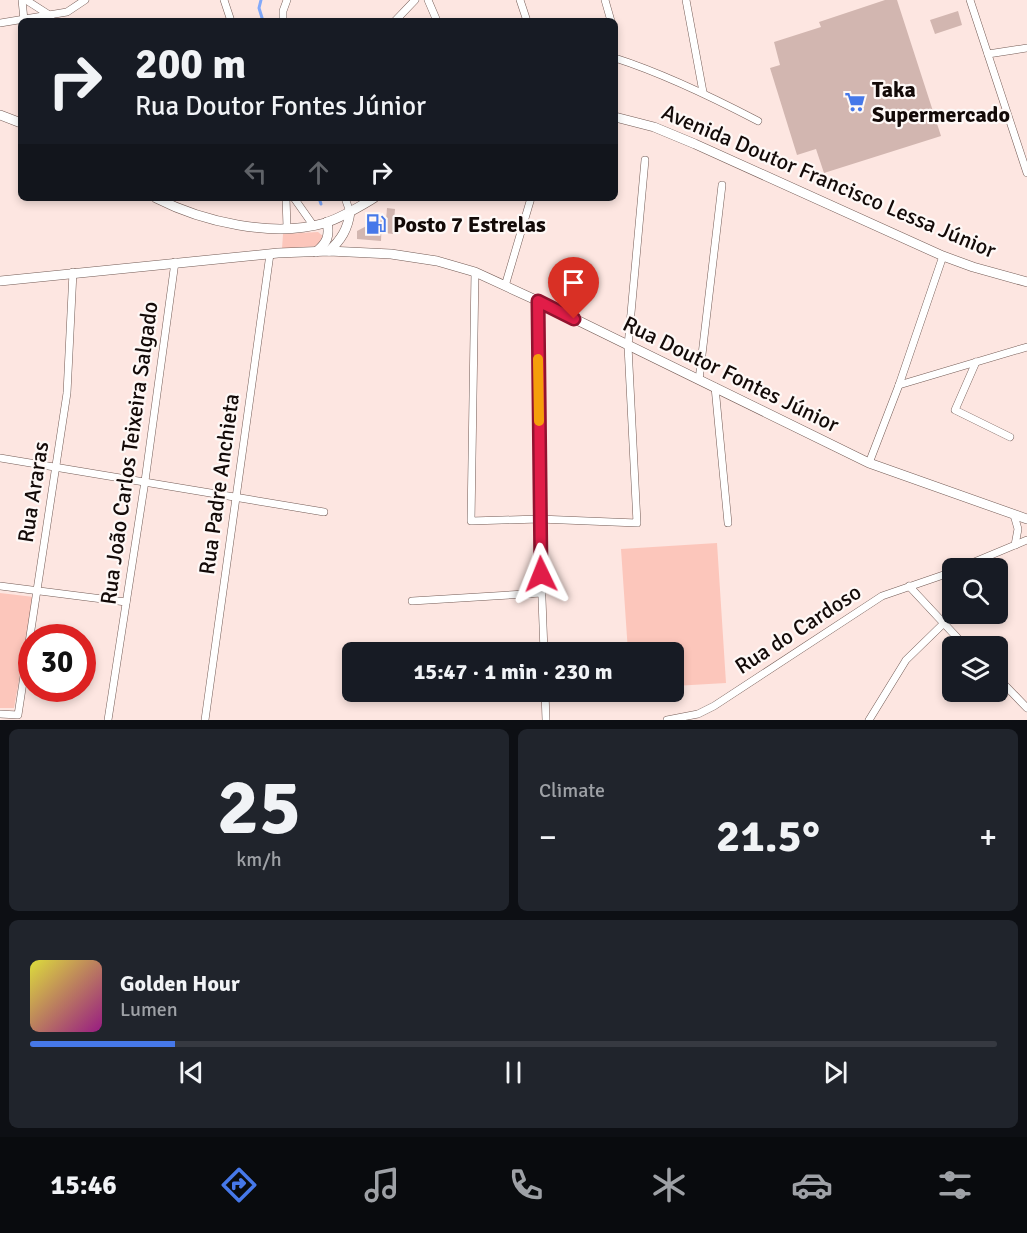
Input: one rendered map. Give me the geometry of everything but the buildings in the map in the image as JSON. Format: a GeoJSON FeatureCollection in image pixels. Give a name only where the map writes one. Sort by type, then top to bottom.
{"type":"FeatureCollection","features":[{"type":"Feature","properties":{"kind":"street"},"geometry":{"type":"LineString","coordinates":[[24,0],[51,16]]}},
{"type":"Feature","properties":{"kind":"street"},"geometry":{"type":"LineString","coordinates":[[24,0],[24,18]]}},
{"type":"Feature","properties":{"kind":"street"},"geometry":{"type":"LineString","coordinates":[[38,18],[68,12],[85,0]]}},
{"type":"Feature","properties":{"kind":"street"},"geometry":{"type":"LineString","coordinates":[[224,0],[230,18]]}},
{"type":"Feature","properties":{"kind":"street"},"geometry":{"type":"LineString","coordinates":[[283,18],[287,0]]}},
{"type":"Feature","properties":{"kind":"street"},"geometry":{"type":"LineString","coordinates":[[398,18],[415,0]]}},
{"type":"Feature","properties":{"kind":"street"},"geometry":{"type":"LineString","coordinates":[[428,0],[436,18]]}},
{"type":"Feature","properties":{"kind":"street"},"geometry":{"type":"LineString","coordinates":[[520,0],[526,18]]}},
{"type":"Feature","properties":{"kind":"street"},"geometry":{"type":"LineString","coordinates":[[605,0],[610,18]]}},
{"type":"Feature","properties":{"kind":"street"},"geometry":{"type":"LineString","coordinates":[[686,0],[703,92]]}},
{"type":"Feature","properties":{"kind":"street"},"geometry":{"type":"LineString","coordinates":[[970,0],[1027,173]]}},
{"type":"Feature","properties":{"kind":"street"},"geometry":{"type":"LineString","coordinates":[[0,23],[18,21]]}},
{"type":"Feature","properties":{"kind":"street"},"geometry":{"type":"LineString","coordinates":[[988,54],[1027,48]]}},
{"type":"Feature","properties":{"kind":"street"},"geometry":{"type":"LineString","coordinates":[[618,59],[703,92],[758,121]]}},
{"type":"Feature","properties":{"kind":"street"},"geometry":{"type":"LineString","coordinates":[[0,115],[18,122]]}},
{"type":"Feature","properties":{"kind":"street","name":"Avenida Doutor Francisco Lessa Júnior"},"geometry":{"type":"LineString","coordinates":[[618,118],[654,127],[695,144],[943,256],[1027,282]]}},
{"type":"Feature","properties":{"kind":"street"},"geometry":{"type":"LineString","coordinates":[[475,272],[471,521],[539,519],[637,523],[628,346],[645,160]]}},
{"type":"Feature","properties":{"kind":"street"},"geometry":{"type":"LineString","coordinates":[[699,380],[722,185]]}},
{"type":"Feature","properties":{"kind":"street"},"geometry":{"type":"LineString","coordinates":[[163,201],[220,223],[277,227],[327,222],[369,201]]}},
{"type":"Feature","properties":{"kind":"street"},"geometry":{"type":"LineString","coordinates":[[286,201],[287,227]]}},
{"type":"Feature","properties":{"kind":"street"},"geometry":{"type":"LineString","coordinates":[[296,201],[313,225]]}},
{"type":"Feature","properties":{"kind":"street"},"geometry":{"type":"LineString","coordinates":[[329,251],[346,231],[350,212],[346,201]]}},
{"type":"Feature","properties":{"kind":"street"},"geometry":{"type":"LineString","coordinates":[[506,286],[530,201]]}},
{"type":"Feature","properties":{"kind":"street"},"geometry":{"type":"LineString","coordinates":[[316,252],[328,239],[327,222]]}},
{"type":"Feature","properties":{"kind":"street","name":"Rua Doutor Fontes Júnior"},"geometry":{"type":"LineString","coordinates":[[0,281],[274,253],[329,251],[391,254],[437,261],[475,272],[506,286],[869,463],[1027,519]]}},
{"type":"Feature","properties":{"kind":"street","name":"Rua Padre Anchieta"},"geometry":{"type":"LineString","coordinates":[[205,720],[236,495],[274,253]]}},
{"type":"Feature","properties":{"kind":"street"},"geometry":{"type":"LineString","coordinates":[[869,463],[899,385],[943,256]]}},
{"type":"Feature","properties":{"kind":"street","name":"Rua João Carlos Teixeira Salgado"},"geometry":{"type":"LineString","coordinates":[[108,720],[145,481],[175,262]]}},
{"type":"Feature","properties":{"kind":"street","name":"Rua Araras"},"geometry":{"type":"LineString","coordinates":[[0,714],[18,715],[67,393],[73,272]]}},
{"type":"Feature","properties":{"kind":"street"},"geometry":{"type":"LineString","coordinates":[[538,301],[539,519],[544,642]]}},
{"type":"Feature","properties":{"kind":"street"},"geometry":{"type":"LineString","coordinates":[[899,385],[1027,348]]}},
{"type":"Feature","properties":{"kind":"street"},"geometry":{"type":"LineString","coordinates":[[976,362],[955,410],[1010,437]]}},
{"type":"Feature","properties":{"kind":"street"},"geometry":{"type":"LineString","coordinates":[[715,387],[728,523]]}},
{"type":"Feature","properties":{"kind":"street"},"geometry":{"type":"LineString","coordinates":[[0,458],[236,495],[324,512]]}},
{"type":"Feature","properties":{"kind":"street"},"geometry":{"type":"LineString","coordinates":[[1014,515],[1018,529],[1015,545]]}},
{"type":"Feature","properties":{"kind":"street"},"geometry":{"type":"LineString","coordinates":[[984,558],[1027,540]]}},
{"type":"Feature","properties":{"kind":"street","name":"Rua do Cardoso"},"geometry":{"type":"LineString","coordinates":[[667,720],[695,717],[882,596],[942,575]]}},
{"type":"Feature","properties":{"kind":"street"},"geometry":{"type":"LineString","coordinates":[[0,586],[126,602]]}},
{"type":"Feature","properties":{"kind":"street"},"geometry":{"type":"LineString","coordinates":[[909,586],[942,623]]}},
{"type":"Feature","properties":{"kind":"street"},"geometry":{"type":"LineString","coordinates":[[412,601],[542,593]]}},
{"type":"Feature","properties":{"kind":"street"},"geometry":{"type":"LineString","coordinates":[[869,720],[906,660],[943,624],[955,636]]}},
{"type":"Feature","properties":{"kind":"street"},"geometry":{"type":"LineString","coordinates":[[1008,688],[1027,708]]}},
{"type":"Feature","properties":{"kind":"street"},"geometry":{"type":"LineString","coordinates":[[545,702],[546,720]]}},
{"type":"Feature","properties":{"kind":"shaded area"},"geometry":{"type":"Polygon","coordinates":[[[318,232],[324,237],[317,246],[282,249],[283,234],[318,232]]]}},
{"type":"Feature","properties":{"kind":"shaded area"},"geometry":{"type":"Polygon","coordinates":[[[717,543],[726,683],[684,685],[684,642],[627,642],[621,549],[717,543]]]}},
{"type":"Feature","properties":{"kind":"shaded area"},"geometry":{"type":"Polygon","coordinates":[[[0,593],[34,597],[29,624],[18,624],[18,686],[14,708],[0,708],[0,593]]]}},
{"type":"Feature","properties":{"kind":"waterway"},"geometry":{"type":"LineString","coordinates":[[261,0],[259,8],[262,18]]}},
{"type":"Feature","properties":{"kind":"slow traffic"},"geometry":{"type":"LineString","coordinates":[[538,359],[539,421]]}},
{"type":"Feature","properties":{"kind":"place","name":"Taka Supermercado"},"geometry":{"type":"Point","coordinates":[855,102]}},
{"type":"Feature","properties":{"kind":"place","name":"Posto 7 Estrelas"},"geometry":{"type":"Point","coordinates":[376,224]}},
{"type":"Feature","properties":{"kind":"route"},"geometry":{"type":"LineString","coordinates":[[541,574],[538,301],[574,319]]}}]}
